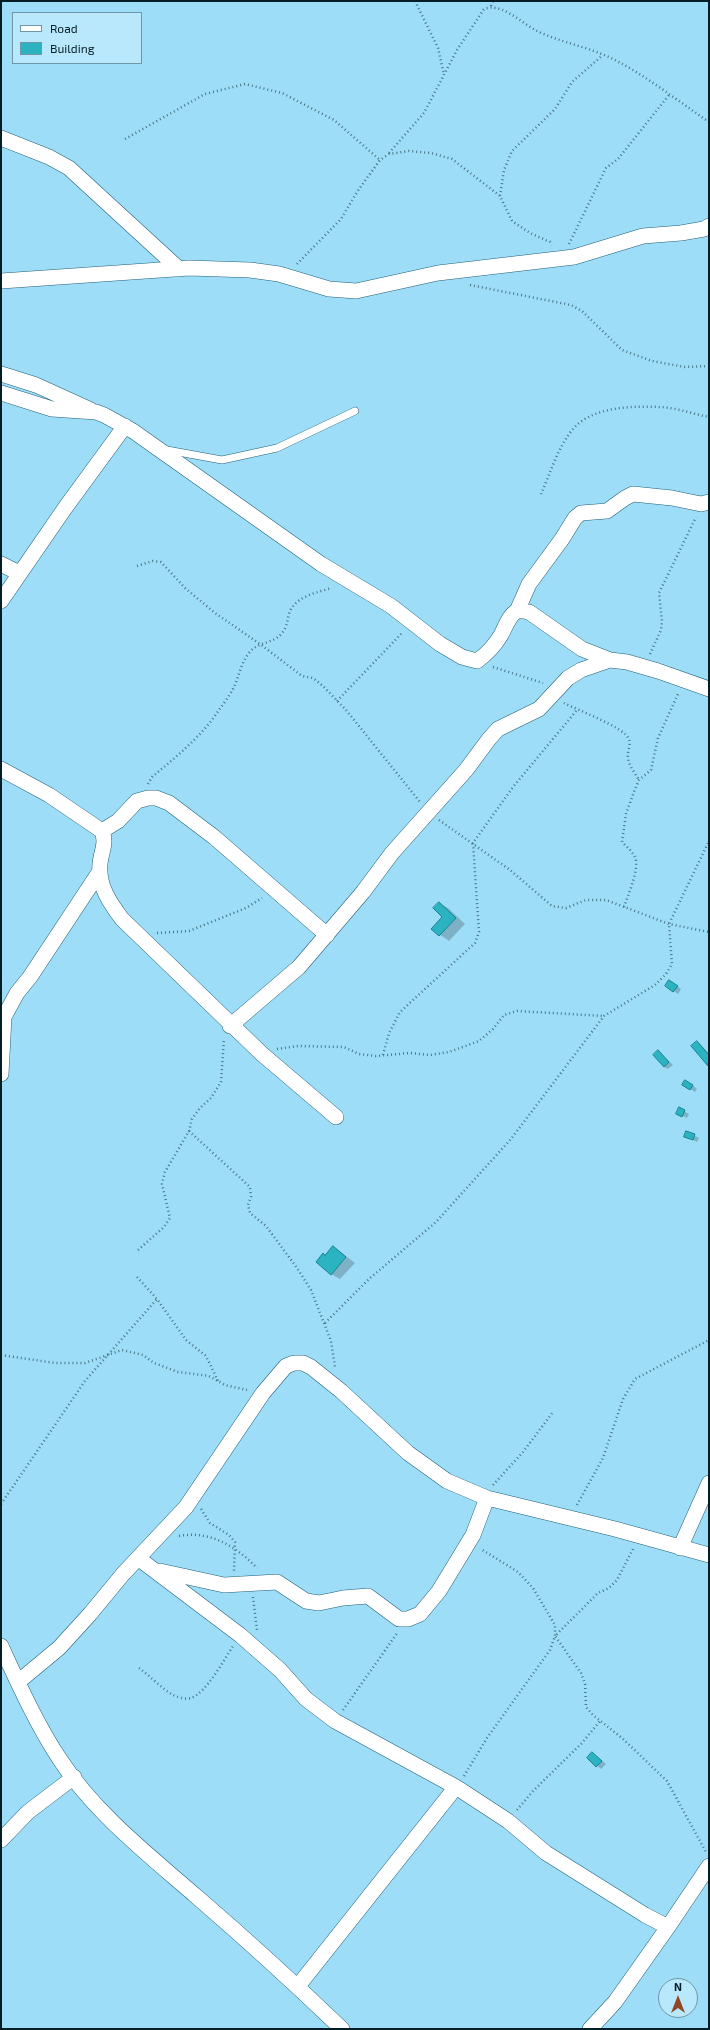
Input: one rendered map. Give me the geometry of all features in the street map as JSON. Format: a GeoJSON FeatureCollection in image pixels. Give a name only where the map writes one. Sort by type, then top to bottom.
{"type":"FeatureCollection","features":[{"type":"Feature","properties":{"kind":"street"},"geometry":{"type":"LineString","coordinates":[[1,138],[49,157],[69,168],[179,269]]}},
{"type":"Feature","properties":{"kind":"street"},"geometry":{"type":"LineString","coordinates":[[1,281],[179,269],[250,270],[279,274],[329,289],[356,291],[438,273],[574,257],[608,248],[643,236],[704,230],[709,226]]}},
{"type":"Feature","properties":{"kind":"street"},"geometry":{"type":"LineString","coordinates":[[1,374],[72,400],[125,426],[321,564],[391,606],[462,658],[478,661],[487,655],[501,636],[511,616],[517,611],[529,584],[562,539],[575,518],[581,513],[607,511],[624,498],[633,494],[705,503]]}},
{"type":"Feature","properties":{"kind":"street"},"geometry":{"type":"LineString","coordinates":[[1,393],[52,409],[96,412]]}},
{"type":"Feature","properties":{"kind":"street"},"geometry":{"type":"LineString","coordinates":[[1,602],[125,426]]}},
{"type":"Feature","properties":{"kind":"street"},"geometry":{"type":"LineString","coordinates":[[1,564],[20,573]]}},
{"type":"Feature","properties":{"kind":"street"},"geometry":{"type":"LineString","coordinates":[[517,611],[529,612],[582,649],[610,660],[647,668],[709,689]]}},
{"type":"Feature","properties":{"kind":"street"},"geometry":{"type":"LineString","coordinates":[[229,1024],[299,967],[498,729],[539,709],[568,678],[581,670],[610,660]]}},
{"type":"Feature","properties":{"kind":"street"},"geometry":{"type":"LineString","coordinates":[[1,769],[49,795],[102,831],[104,837],[104,849],[100,864],[100,871],[106,896],[122,919],[229,1024],[336,1117]]}},
{"type":"Feature","properties":{"kind":"street"},"geometry":{"type":"LineString","coordinates":[[102,831],[118,821],[137,801],[148,798],[156,798],[169,803],[214,837],[327,935]]}},
{"type":"Feature","properties":{"kind":"street"},"geometry":{"type":"LineString","coordinates":[[1,1074],[4,1017],[16,993],[38,966],[100,871]]}},
{"type":"Feature","properties":{"kind":"street"},"geometry":{"type":"LineString","coordinates":[[18,1682],[59,1648],[138,1558],[156,1541],[186,1507],[262,1392],[286,1366],[302,1363],[311,1367],[341,1391],[408,1453],[447,1481],[487,1498],[570,1518],[709,1555]]}},
{"type":"Feature","properties":{"kind":"street"},"geometry":{"type":"LineString","coordinates":[[680,1548],[709,1483]]}},
{"type":"Feature","properties":{"kind":"street"},"geometry":{"type":"LineString","coordinates":[[153,1569],[224,1585],[277,1582],[284,1585],[306,1601],[319,1603],[344,1598],[368,1596],[398,1619],[408,1619],[420,1614],[439,1591],[473,1535],[487,1498]]}},
{"type":"Feature","properties":{"kind":"street"},"geometry":{"type":"LineString","coordinates":[[138,1558],[260,1652],[280,1670],[306,1699],[335,1721],[456,1787],[508,1821],[546,1853],[645,1915],[668,1927]]}},
{"type":"Feature","properties":{"kind":"street"},"geometry":{"type":"LineString","coordinates":[[1,1646],[18,1682],[61,1761],[74,1777],[124,1833],[298,1986],[342,2029]]}},
{"type":"Feature","properties":{"kind":"street"},"geometry":{"type":"LineString","coordinates":[[1,1840],[28,1812],[74,1777]]}},
{"type":"Feature","properties":{"kind":"street"},"geometry":{"type":"LineString","coordinates":[[298,1986],[456,1787]]}},
{"type":"Feature","properties":{"kind":"street"},"geometry":{"type":"LineString","coordinates":[[590,2029],[615,2002],[709,1866]]}},
{"type":"Feature","properties":{"kind":"lane"},"geometry":{"type":"LineString","coordinates":[[159,449],[222,460],[277,448],[355,411]]}},
{"type":"Feature","properties":{"kind":"path"},"geometry":{"type":"LineString","coordinates":[[415,1],[438,48],[444,75]]}},
{"type":"Feature","properties":{"kind":"path"},"geometry":{"type":"LineString","coordinates":[[491,6],[493,1]]}},
{"type":"Feature","properties":{"kind":"path"},"geometry":{"type":"LineString","coordinates":[[279,274],[298,264],[341,219],[348,206],[380,160],[389,154],[424,113],[473,24],[484,9],[491,6],[499,8],[538,32],[603,55],[648,79],[709,122]]}},
{"type":"Feature","properties":{"kind":"path"},"geometry":{"type":"LineString","coordinates":[[500,196],[504,170],[512,150],[555,109],[572,82],[603,55]]}},
{"type":"Feature","properties":{"kind":"path"},"geometry":{"type":"LineString","coordinates":[[125,139],[205,94],[245,84],[282,93],[334,120],[380,160]]}},
{"type":"Feature","properties":{"kind":"path"},"geometry":{"type":"LineString","coordinates":[[389,154],[409,151],[431,153],[452,159],[500,196],[512,221],[530,233],[550,242],[562,258],[606,168],[618,159],[669,95]]}},
{"type":"Feature","properties":{"kind":"path"},"geometry":{"type":"LineString","coordinates":[[467,285],[571,305],[582,311],[622,350],[652,361],[686,367],[709,366]]}},
{"type":"Feature","properties":{"kind":"path"},"geometry":{"type":"LineString","coordinates":[[541,494],[568,436],[574,428],[596,412],[623,408],[662,407],[709,416]]}},
{"type":"Feature","properties":{"kind":"path"},"geometry":{"type":"LineString","coordinates":[[647,668],[650,653],[661,630],[662,622],[659,593],[705,503]]}},
{"type":"Feature","properties":{"kind":"path"},"geometry":{"type":"LineString","coordinates":[[137,566],[153,561],[161,562],[185,588],[215,613],[260,644],[302,676],[313,678],[323,686],[398,772],[428,813],[510,870],[552,906],[566,908],[586,900],[606,900],[669,924],[709,932]]}},
{"type":"Feature","properties":{"kind":"path"},"geometry":{"type":"LineString","coordinates":[[137,801],[152,777],[203,731],[219,711],[234,687],[248,653],[260,644],[276,639],[282,634],[288,624],[290,612],[294,604],[305,597],[351,582]]}},
{"type":"Feature","properties":{"kind":"path"},"geometry":{"type":"LineString","coordinates":[[337,701],[412,622]]}},
{"type":"Feature","properties":{"kind":"path"},"geometry":{"type":"LineString","coordinates":[[478,661],[556,692],[577,710],[601,719],[627,735],[630,741],[627,757],[639,780]]}},
{"type":"Feature","properties":{"kind":"path"},"geometry":{"type":"LineString","coordinates":[[624,907],[636,867],[636,858],[632,851],[622,842],[626,814],[639,780],[651,770],[658,738],[676,700],[680,679]]}},
{"type":"Feature","properties":{"kind":"path"},"geometry":{"type":"LineString","coordinates":[[383,1055],[389,1033],[400,1012],[475,943],[479,932],[473,843],[512,787],[577,710]]}},
{"type":"Feature","properties":{"kind":"path"},"geometry":{"type":"LineString","coordinates":[[325,1324],[369,1279],[436,1222],[511,1139],[604,1016],[655,985],[666,974],[672,964],[669,924],[709,841]]}},
{"type":"Feature","properties":{"kind":"path"},"geometry":{"type":"LineString","coordinates":[[134,932],[189,931],[246,908],[275,890]]}},
{"type":"Feature","properties":{"kind":"path"},"geometry":{"type":"LineString","coordinates":[[262,1054],[279,1048],[298,1046],[344,1048],[359,1054],[430,1055],[449,1052],[479,1040],[493,1029],[504,1015],[517,1012],[604,1016]]}},
{"type":"Feature","properties":{"kind":"path"},"geometry":{"type":"LineString","coordinates":[[138,1250],[164,1227],[170,1218],[167,1198],[162,1184],[163,1178],[165,1172],[189,1132],[192,1119],[200,1108],[211,1098],[221,1082],[222,1053],[229,1024]]}},
{"type":"Feature","properties":{"kind":"path"},"geometry":{"type":"LineString","coordinates":[[189,1132],[250,1187],[251,1196],[248,1205],[250,1213],[266,1226],[297,1268],[311,1290],[331,1341],[341,1391]]}},
{"type":"Feature","properties":{"kind":"path"},"geometry":{"type":"LineString","coordinates":[[137,1277],[157,1299],[186,1340],[206,1356],[218,1381]]}},
{"type":"Feature","properties":{"kind":"path"},"geometry":{"type":"LineString","coordinates":[[1,1504],[85,1381],[157,1299]]}},
{"type":"Feature","properties":{"kind":"path"},"geometry":{"type":"LineString","coordinates":[[570,1518],[603,1458],[623,1400],[635,1379],[709,1340]]}},
{"type":"Feature","properties":{"kind":"path"},"geometry":{"type":"LineString","coordinates":[[1,1355],[55,1363],[85,1364],[122,1350],[143,1355],[154,1363],[178,1372],[209,1376],[240,1389],[262,1392]]}},
{"type":"Feature","properties":{"kind":"path"},"geometry":{"type":"LineString","coordinates":[[487,1498],[494,1484],[523,1452],[553,1412]]}},
{"type":"Feature","properties":{"kind":"path"},"geometry":{"type":"LineString","coordinates":[[193,1496],[210,1523],[229,1535],[235,1542],[233,1562],[234,1573],[252,1593],[260,1652]]}},
{"type":"Feature","properties":{"kind":"path"},"geometry":{"type":"LineString","coordinates":[[156,1541],[186,1535],[208,1536],[235,1548],[270,1582]]}},
{"type":"Feature","properties":{"kind":"path"},"geometry":{"type":"LineString","coordinates":[[456,1787],[475,1760],[487,1738],[550,1650],[555,1636],[555,1625],[532,1588],[518,1572],[480,1549],[473,1535]]}},
{"type":"Feature","properties":{"kind":"path"},"geometry":{"type":"LineString","coordinates":[[555,1636],[598,1593],[609,1588],[617,1580],[639,1536]]}},
{"type":"Feature","properties":{"kind":"path"},"geometry":{"type":"LineString","coordinates":[[335,1721],[408,1619]]}},
{"type":"Feature","properties":{"kind":"path"},"geometry":{"type":"LineString","coordinates":[[139,1668],[172,1694],[181,1698],[190,1699],[198,1694],[214,1676],[240,1636]]}},
{"type":"Feature","properties":{"kind":"path"},"geometry":{"type":"LineString","coordinates":[[555,1636],[581,1673],[585,1684],[586,1707],[600,1721],[622,1738],[667,1781],[709,1857]]}},
{"type":"Feature","properties":{"kind":"path"},"geometry":{"type":"LineString","coordinates":[[508,1821],[533,1791],[582,1743],[600,1721]]}},
{"type":"Feature","properties":{"kind":"building"},"geometry":{"type":"Polygon","coordinates":[[[439,902],[456,918],[439,936],[431,929],[442,917],[433,908],[439,902]]]}},
{"type":"Feature","properties":{"kind":"building"},"geometry":{"type":"Polygon","coordinates":[[[669,980],[678,986],[673,992],[665,986],[669,980]]]}},
{"type":"Feature","properties":{"kind":"building"},"geometry":{"type":"Polygon","coordinates":[[[697,1041],[709,1055],[708,1066],[691,1046],[697,1041]]]}},
{"type":"Feature","properties":{"kind":"building"},"geometry":{"type":"Polygon","coordinates":[[[658,1050],[669,1062],[664,1067],[653,1055],[658,1050]]]}},
{"type":"Feature","properties":{"kind":"building"},"geometry":{"type":"Polygon","coordinates":[[[685,1080],[693,1085],[690,1090],[682,1085],[685,1080]]]}},
{"type":"Feature","properties":{"kind":"building"},"geometry":{"type":"Polygon","coordinates":[[[679,1107],[685,1110],[682,1117],[676,1114],[679,1107]]]}},
{"type":"Feature","properties":{"kind":"building"},"geometry":{"type":"Polygon","coordinates":[[[686,1131],[695,1134],[693,1140],[684,1137],[686,1131]]]}},
{"type":"Feature","properties":{"kind":"building"},"geometry":{"type":"Polygon","coordinates":[[[333,1246],[346,1257],[331,1275],[316,1262],[323,1253],[325,1255],[333,1246]]]}},
{"type":"Feature","properties":{"kind":"building"},"geometry":{"type":"Polygon","coordinates":[[[592,1752],[602,1761],[596,1767],[587,1758],[592,1752]]]}}]}
